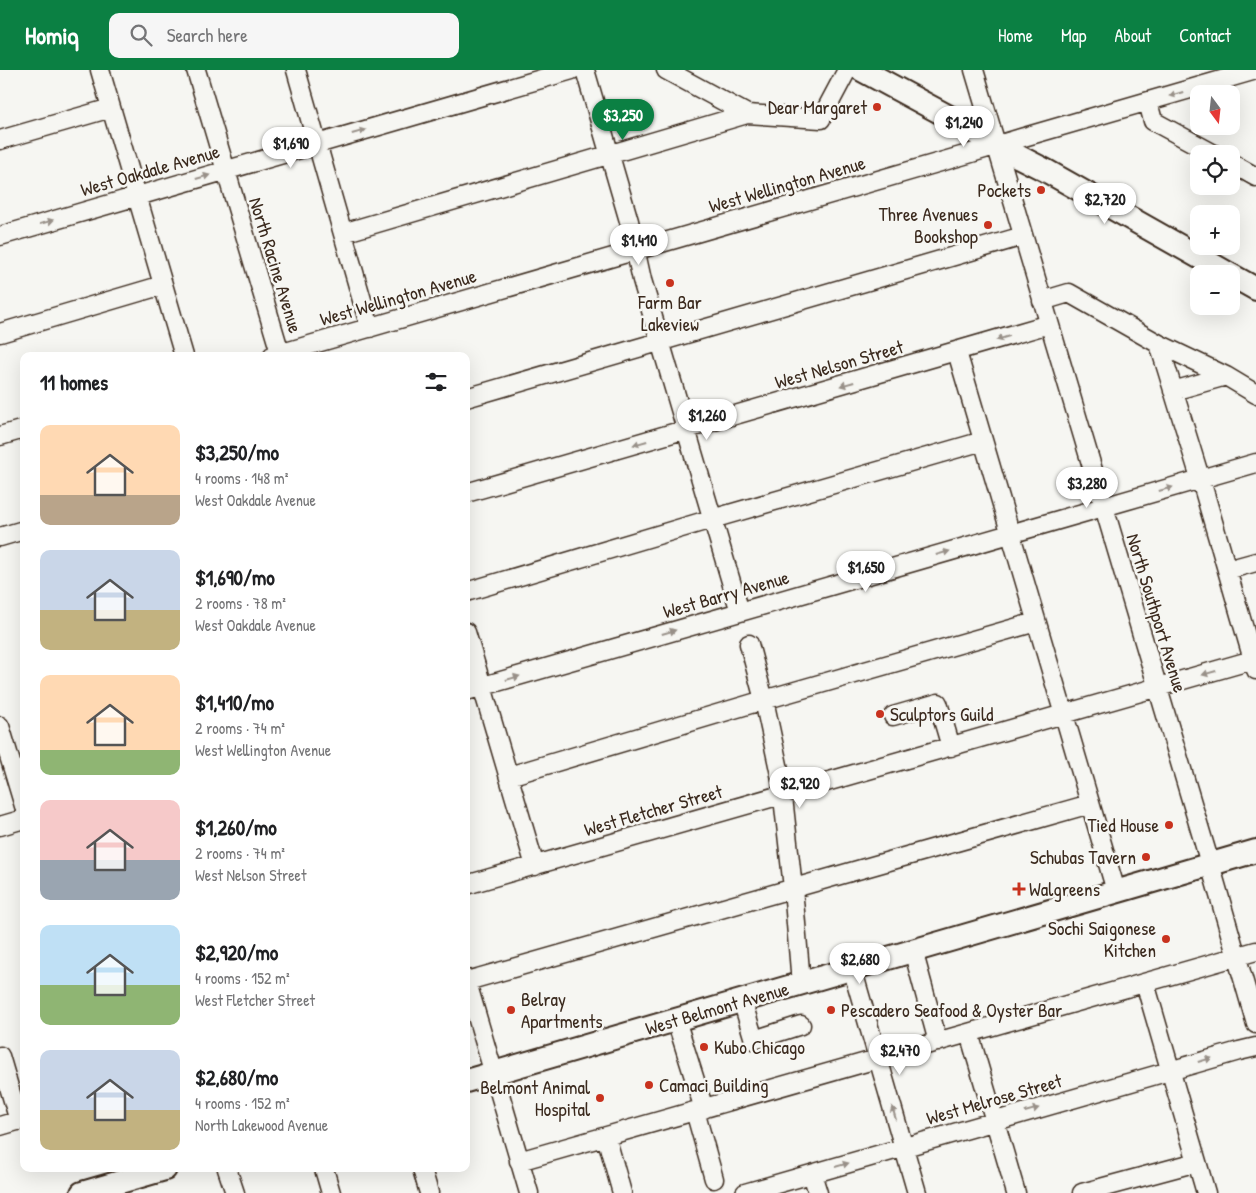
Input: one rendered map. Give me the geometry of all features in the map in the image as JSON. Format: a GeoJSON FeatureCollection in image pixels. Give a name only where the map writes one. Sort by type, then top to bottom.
{"type":"FeatureCollection","features":[{"type":"Feature","properties":{"kind":"main road"},"geometry":{"type":"LineString","coordinates":[[862,70],[1214,265]]}},
{"type":"Feature","properties":{"kind":"main road"},"geometry":{"type":"LineString","coordinates":[[1240,280],[1256,289]]}},
{"type":"Feature","properties":{"kind":"main road","name":"West Belmont Avenue"},"geometry":{"type":"LineString","coordinates":[[470,1080],[1256,851]]}},
{"type":"Feature","properties":{"kind":"main road"},"geometry":{"type":"LineString","coordinates":[[82,1193],[134,1180],[157,1172]]}},
{"type":"Feature","properties":{"kind":"street"},"geometry":{"type":"LineString","coordinates":[[100,70],[183,352]]}},
{"type":"Feature","properties":{"kind":"street","name":"North Racine Avenue"},"geometry":{"type":"LineString","coordinates":[[196,70],[277,352]]}},
{"type":"Feature","properties":{"kind":"street"},"geometry":{"type":"LineString","coordinates":[[296,70],[370,328]]}},
{"type":"Feature","properties":{"kind":"street","name":"West Oakdale Avenue"},"geometry":{"type":"LineString","coordinates":[[0,236],[572,70]]}},
{"type":"Feature","properties":{"kind":"street"},"geometry":{"type":"LineString","coordinates":[[585,70],[629,221],[642,280],[740,612]]}},
{"type":"Feature","properties":{"kind":"street"},"geometry":{"type":"LineString","coordinates":[[666,70],[747,114]]}},
{"type":"Feature","properties":{"kind":"street"},"geometry":{"type":"LineString","coordinates":[[343,234],[747,114],[821,120],[847,70]]}},
{"type":"Feature","properties":{"kind":"street","name":"North Southport Avenue"},"geometry":{"type":"LineString","coordinates":[[974,70],[1256,1024]]}},
{"type":"Feature","properties":{"kind":"street","name":"West Wellington Avenue"},"geometry":{"type":"LineString","coordinates":[[288,352],[1148,102],[1215,76],[1256,70]]}},
{"type":"Feature","properties":{"kind":"street"},"geometry":{"type":"LineString","coordinates":[[1148,102],[1153,121],[1197,145]]}},
{"type":"Feature","properties":{"kind":"street"},"geometry":{"type":"LineString","coordinates":[[0,140],[111,108]]}},
{"type":"Feature","properties":{"kind":"street"},"geometry":{"type":"LineString","coordinates":[[470,397],[1023,236]]}},
{"type":"Feature","properties":{"kind":"street"},"geometry":{"type":"LineString","coordinates":[[0,333],[163,285]]}},
{"type":"Feature","properties":{"kind":"street"},"geometry":{"type":"LineString","coordinates":[[1042,301],[1069,293],[1159,344],[1226,376],[1256,394]]}},
{"type":"Feature","properties":{"kind":"street","name":"West Nelson Street"},"geometry":{"type":"LineString","coordinates":[[470,492],[1049,324]]}},
{"type":"Feature","properties":{"kind":"street"},"geometry":{"type":"LineString","coordinates":[[1159,344],[1255,663]]}},
{"type":"Feature","properties":{"kind":"street"},"geometry":{"type":"LineString","coordinates":[[957,352],[1116,891]]}},
{"type":"Feature","properties":{"kind":"street"},"geometry":{"type":"LineString","coordinates":[[1173,391],[1226,376]]}},
{"type":"Feature","properties":{"kind":"street"},"geometry":{"type":"LineString","coordinates":[[0,436],[20,430]]}},
{"type":"Feature","properties":{"kind":"street"},"geometry":{"type":"LineString","coordinates":[[470,591],[983,441]]}},
{"type":"Feature","properties":{"kind":"street","name":"West Barry Avenue"},"geometry":{"type":"LineString","coordinates":[[474,689],[1256,463]]}},
{"type":"Feature","properties":{"kind":"street"},"geometry":{"type":"LineString","coordinates":[[0,537],[20,531]]}},
{"type":"Feature","properties":{"kind":"street"},"geometry":{"type":"LineString","coordinates":[[1227,570],[1256,562]]}},
{"type":"Feature","properties":{"kind":"street"},"geometry":{"type":"LineString","coordinates":[[509,776],[1036,622]]}},
{"type":"Feature","properties":{"kind":"street"},"geometry":{"type":"LineString","coordinates":[[749,644],[764,700],[781,778],[802,983]]}},
{"type":"Feature","properties":{"kind":"street"},"geometry":{"type":"LineString","coordinates":[[470,660],[474,689],[509,776],[535,866]]}},
{"type":"Feature","properties":{"kind":"street","name":"West Fletcher Street"},"geometry":{"type":"LineString","coordinates":[[470,884],[1158,688],[1255,663]]}},
{"type":"Feature","properties":{"kind":"street"},"geometry":{"type":"LineString","coordinates":[[893,716],[938,703],[951,747]]}},
{"type":"Feature","properties":{"kind":"street"},"geometry":{"type":"LineString","coordinates":[[0,726],[20,793]]}},
{"type":"Feature","properties":{"kind":"street"},"geometry":{"type":"LineString","coordinates":[[470,979],[1090,804]]}},
{"type":"Feature","properties":{"kind":"street"},"geometry":{"type":"LineString","coordinates":[[0,826],[20,820]]}},
{"type":"Feature","properties":{"kind":"street"},"geometry":{"type":"LineString","coordinates":[[913,950],[938,1042]]}},
{"type":"Feature","properties":{"kind":"street"},"geometry":{"type":"LineString","coordinates":[[519,1161],[1256,951]]}},
{"type":"Feature","properties":{"kind":"street"},"geometry":{"type":"LineString","coordinates":[[852,968],[917,1193]]}},
{"type":"Feature","properties":{"kind":"street"},"geometry":{"type":"LineString","coordinates":[[1145,983],[1206,1193]]}},
{"type":"Feature","properties":{"kind":"street"},"geometry":{"type":"LineString","coordinates":[[742,1000],[754,1040],[801,1025]]}},
{"type":"Feature","properties":{"kind":"street"},"geometry":{"type":"LineString","coordinates":[[470,1005],[473,1024],[494,1073],[529,1193]]}},
{"type":"Feature","properties":{"kind":"street"},"geometry":{"type":"LineString","coordinates":[[676,1020],[714,1179]]}},
{"type":"Feature","properties":{"kind":"street"},"geometry":{"type":"LineString","coordinates":[[969,1033],[1016,1193]]}},
{"type":"Feature","properties":{"kind":"street","name":"West Melrose Street"},"geometry":{"type":"LineString","coordinates":[[745,1193],[1170,1070],[1256,1047]]}},
{"type":"Feature","properties":{"kind":"street"},"geometry":{"type":"LineString","coordinates":[[0,1056],[20,1117]]}},
{"type":"Feature","properties":{"kind":"street"},"geometry":{"type":"LineString","coordinates":[[0,1126],[20,1120]]}},
{"type":"Feature","properties":{"kind":"street"},"geometry":{"type":"LineString","coordinates":[[606,1136],[622,1193]]}},
{"type":"Feature","properties":{"kind":"street"},"geometry":{"type":"LineString","coordinates":[[1082,1193],[1197,1162]]}},
{"type":"Feature","properties":{"kind":"street"},"geometry":{"type":"LineString","coordinates":[[228,1172],[234,1193]]}},
{"type":"Feature","properties":{"kind":"street"},"geometry":{"type":"LineString","coordinates":[[325,1172],[331,1193]]}},
{"type":"Feature","properties":{"kind":"street"},"geometry":{"type":"LineString","coordinates":[[423,1172],[429,1193]]}},
{"type":"Feature","properties":{"kind":"street"},"geometry":{"type":"LineString","coordinates":[[812,1174],[818,1193]]}},
{"type":"Feature","properties":{"kind":"place","name":"Dear Margaret"},"geometry":{"type":"Point","coordinates":[877,107]}},
{"type":"Feature","properties":{"kind":"place","name":"Pockets"},"geometry":{"type":"Point","coordinates":[1041,190]}},
{"type":"Feature","properties":{"kind":"place","name":"Three Avenues Bookshop"},"geometry":{"type":"Point","coordinates":[988,225]}},
{"type":"Feature","properties":{"kind":"place","name":"Farm Bar Lakeview"},"geometry":{"type":"Point","coordinates":[670,283]}},
{"type":"Feature","properties":{"kind":"place","name":"Sculptors Guild"},"geometry":{"type":"Point","coordinates":[880,714]}},
{"type":"Feature","properties":{"kind":"place","name":"Tied House"},"geometry":{"type":"Point","coordinates":[1169,825]}},
{"type":"Feature","properties":{"kind":"place","name":"Schubas Tavern"},"geometry":{"type":"Point","coordinates":[1146,857]}},
{"type":"Feature","properties":{"kind":"place","name":"Walgreens"},"geometry":{"type":"Point","coordinates":[1019,889]}},
{"type":"Feature","properties":{"kind":"place","name":"Sochi Saigonese Kitchen"},"geometry":{"type":"Point","coordinates":[1166,939]}},
{"type":"Feature","properties":{"kind":"place","name":"Belray Apartments"},"geometry":{"type":"Point","coordinates":[511,1010]}},
{"type":"Feature","properties":{"kind":"place","name":"Pescadero Seafood & Oyster Bar"},"geometry":{"type":"Point","coordinates":[831,1010]}},
{"type":"Feature","properties":{"kind":"place","name":"Kubo Chicago"},"geometry":{"type":"Point","coordinates":[704,1047]}},
{"type":"Feature","properties":{"kind":"place","name":"Camaci Building"},"geometry":{"type":"Point","coordinates":[649,1085]}},
{"type":"Feature","properties":{"kind":"place","name":"Belmont Animal Hospital"},"geometry":{"type":"Point","coordinates":[600,1098]}}]}
